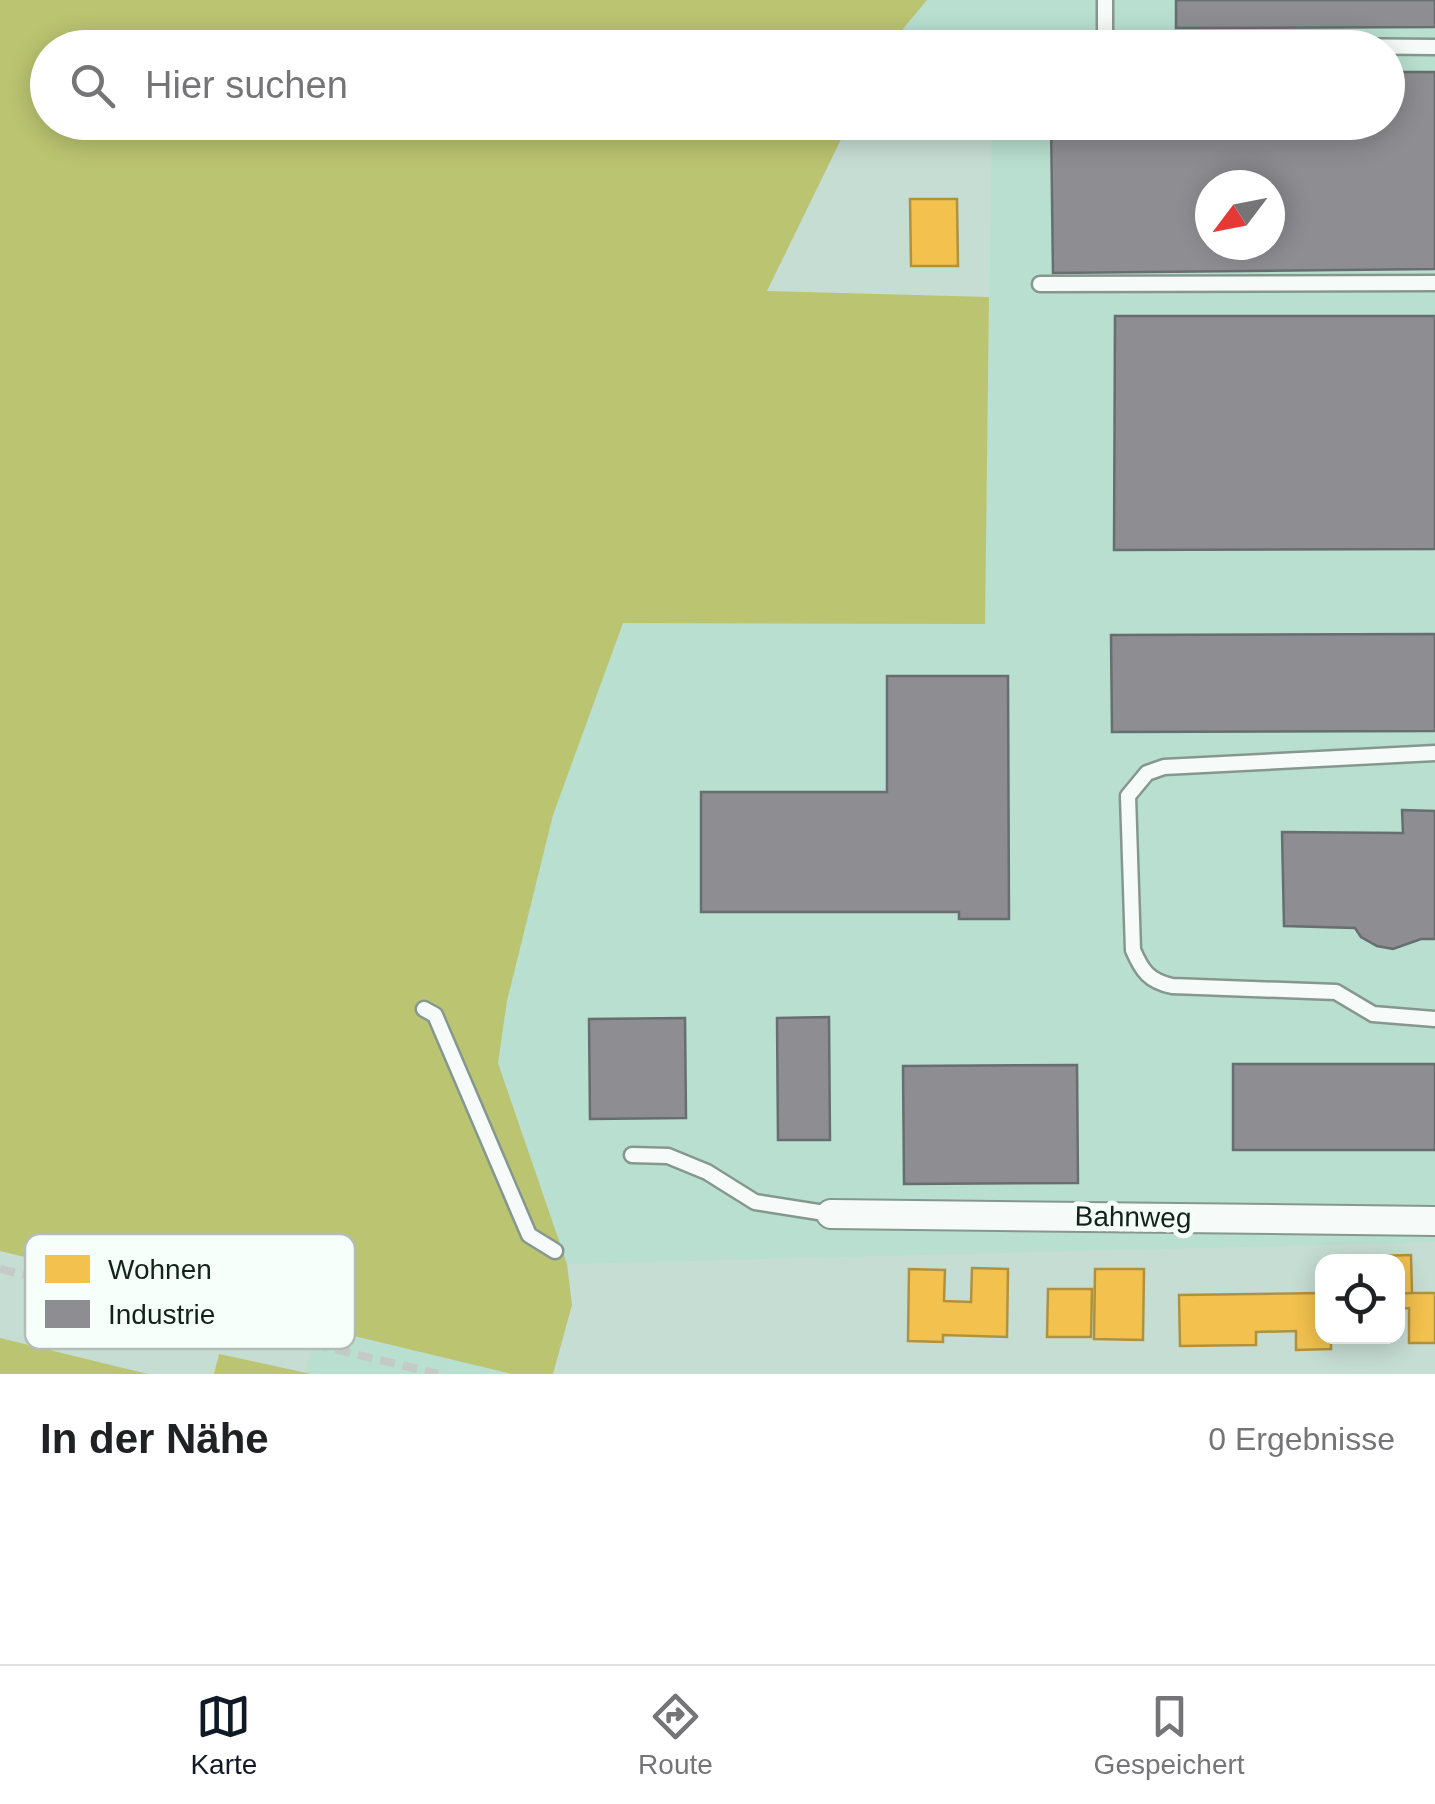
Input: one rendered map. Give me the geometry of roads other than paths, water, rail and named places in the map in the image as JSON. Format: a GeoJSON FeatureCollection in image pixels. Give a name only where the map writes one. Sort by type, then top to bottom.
{"type":"FeatureCollection","features":[{"type":"Feature","properties":{"kind":"street","name":"Bahnweg"},"geometry":{"type":"LineString","coordinates":[[830,1214],[1435,1221]]}},
{"type":"Feature","properties":{"kind":"lane"},"geometry":{"type":"LineString","coordinates":[[1104,0],[1105,30]]}},
{"type":"Feature","properties":{"kind":"lane"},"geometry":{"type":"LineString","coordinates":[[1405,48],[1435,48]]}},
{"type":"Feature","properties":{"kind":"lane"},"geometry":{"type":"LineString","coordinates":[[1040,284],[1435,283]]}},
{"type":"Feature","properties":{"kind":"lane"},"geometry":{"type":"LineString","coordinates":[[1435,753],[1164,767],[1147,773],[1128,796],[1133,950],[1153,982],[1336,992],[1373,1014],[1435,1019]]}},
{"type":"Feature","properties":{"kind":"lane"},"geometry":{"type":"LineString","coordinates":[[424,1009],[435,1015],[529,1235],[554,1251]]}},
{"type":"Feature","properties":{"kind":"lane"},"geometry":{"type":"LineString","coordinates":[[632,1155],[668,1156],[707,1172],[755,1202],[830,1214]]}},
{"type":"Feature","properties":{"kind":"railway"},"geometry":{"type":"LineString","coordinates":[[0,1269],[25,1275]]}},
{"type":"Feature","properties":{"kind":"railway"},"geometry":{"type":"LineString","coordinates":[[334,1349],[438,1374]]}}]}
